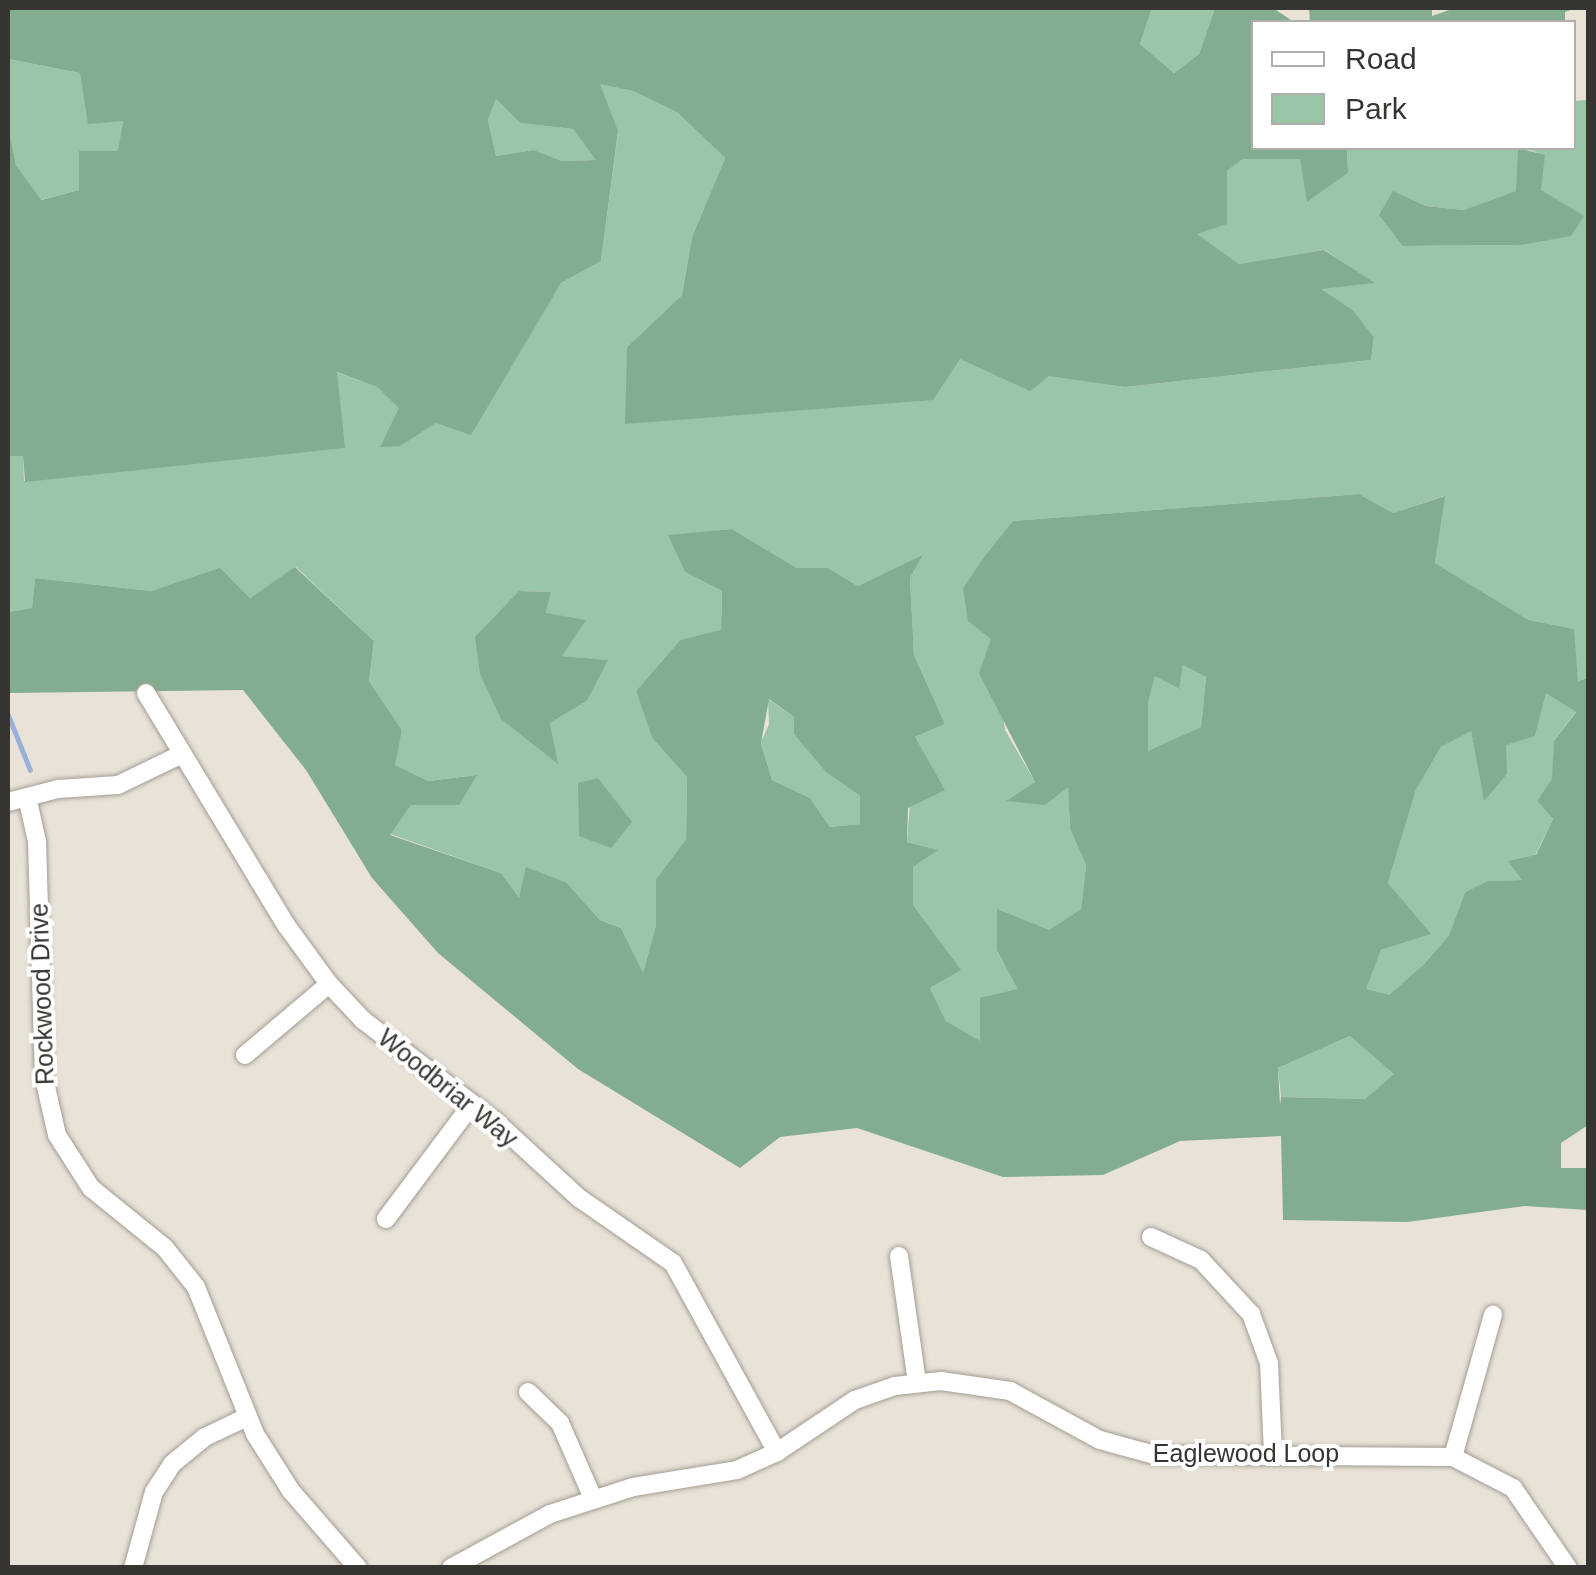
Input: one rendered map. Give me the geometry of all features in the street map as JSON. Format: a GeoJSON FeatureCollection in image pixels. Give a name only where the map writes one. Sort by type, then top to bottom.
{"type":"FeatureCollection","features":[{"type":"Feature","properties":{"kind":"street","name":"Woodbriar Way"},"geometry":{"type":"LineString","coordinates":[[146,693],[329,984],[363,1020],[472,1104],[578,1198],[673,1263],[777,1452]]}},
{"type":"Feature","properties":{"kind":"street"},"geometry":{"type":"LineString","coordinates":[[8,802],[135,780],[182,754]]}},
{"type":"Feature","properties":{"kind":"street","name":"Rockwood Drive"},"geometry":{"type":"LineString","coordinates":[[27,797],[37,841],[44,1078],[57,1135],[91,1188],[165,1248],[196,1287],[247,1416],[292,1491],[358,1568]]}},
{"type":"Feature","properties":{"kind":"street"},"geometry":{"type":"LineString","coordinates":[[245,1055],[329,984]]}},
{"type":"Feature","properties":{"kind":"street"},"geometry":{"type":"LineString","coordinates":[[386,1220],[472,1104]]}},
{"type":"Feature","properties":{"kind":"street"},"geometry":{"type":"LineString","coordinates":[[1151,1237],[1201,1260],[1251,1314],[1269,1363],[1273,1456]]}},
{"type":"Feature","properties":{"kind":"street"},"geometry":{"type":"LineString","coordinates":[[899,1256],[917,1382]]}},
{"type":"Feature","properties":{"kind":"street"},"geometry":{"type":"LineString","coordinates":[[1454,1457],[1492,1315]]}},
{"type":"Feature","properties":{"kind":"street","name":"Eaglewood Loop"},"geometry":{"type":"LineString","coordinates":[[451,1568],[512,1531],[593,1498],[720,1474],[777,1452],[855,1400],[917,1382],[962,1381],[1010,1392],[1100,1440],[1138,1452],[1454,1457],[1513,1488],[1568,1568]]}},
{"type":"Feature","properties":{"kind":"street"},"geometry":{"type":"LineString","coordinates":[[528,1392],[560,1423],[593,1498]]}},
{"type":"Feature","properties":{"kind":"street"},"geometry":{"type":"LineString","coordinates":[[133,1568],[154,1492],[172,1464],[205,1437],[247,1416]]}},
{"type":"Feature","properties":{"kind":"green space"},"geometry":{"type":"Polygon","coordinates":[[[8,8],[1152,8],[1140,44],[1174,73],[1199,54],[1215,8],[1276,10],[1291,20],[1251,20],[1251,150],[1347,150],[1348,173],[1307,202],[1300,159],[1243,159],[1227,171],[1227,224],[1197,234],[1239,264],[1324,250],[1375,283],[1321,289],[1353,310],[1374,337],[1371,360],[1125,387],[1049,376],[1030,391],[960,359],[933,400],[625,424],[627,347],[682,295],[692,237],[725,158],[678,113],[633,91],[600,84],[618,131],[601,261],[561,283],[471,435],[436,423],[401,446],[380,447],[399,408],[377,387],[337,372],[345,448],[25,482],[23,456],[8,456],[8,124],[16,165],[41,200],[79,190],[79,151],[118,151],[123,121],[88,124],[80,73],[8,59],[8,8]],[[496,99],[488,120],[496,156],[534,150],[562,161],[596,160],[573,129],[520,123],[496,99]]]}},
{"type":"Feature","properties":{"kind":"green space"},"geometry":{"type":"Polygon","coordinates":[[[1152,8],[1215,8],[1199,54],[1174,73],[1140,44],[1152,8]]]}},
{"type":"Feature","properties":{"kind":"green space"},"geometry":{"type":"Polygon","coordinates":[[[1309,8],[1432,8],[1432,16],[1455,8],[1576,8],[1565,12],[1565,20],[1310,20],[1309,8]]]}},
{"type":"Feature","properties":{"kind":"green space"},"geometry":{"type":"Polygon","coordinates":[[[8,59],[80,73],[123,120],[119,151],[79,190],[40,200],[16,165],[8,124],[8,59]]]}},
{"type":"Feature","properties":{"kind":"green space"},"geometry":{"type":"Polygon","coordinates":[[[599,83],[633,91],[678,113],[725,158],[692,237],[682,295],[627,347],[960,359],[1125,387],[1371,360],[1374,337],[1353,310],[1319,288],[1373,283],[1325,250],[1239,264],[1196,234],[1226,224],[1227,171],[1243,159],[1300,159],[1308,201],[1348,173],[1347,150],[1518,150],[1517,191],[1465,210],[1426,206],[1394,192],[1404,246],[1521,245],[1545,156],[1531,150],[1576,150],[1576,101],[1588,100],[1588,678],[1578,681],[1573,629],[1529,620],[1435,563],[1444,496],[1393,513],[1359,494],[1013,521],[963,588],[992,639],[1005,730],[1035,782],[1007,801],[1068,786],[1070,829],[1086,865],[1081,909],[1048,931],[997,910],[997,952],[1019,989],[980,1042],[946,1021],[930,988],[960,970],[913,905],[913,867],[937,850],[907,842],[915,737],[945,724],[914,655],[910,578],[922,557],[858,586],[828,568],[797,568],[732,529],[669,536],[685,572],[722,591],[721,631],[680,640],[636,691],[652,738],[687,777],[686,839],[656,879],[656,925],[643,974],[621,928],[600,920],[567,883],[519,899],[501,873],[390,834],[411,805],[476,775],[428,781],[394,765],[402,730],[369,681],[374,641],[296,567],[250,598],[220,569],[151,591],[35,578],[32,608],[8,612],[8,456],[23,455],[24,481],[344,448],[336,372],[377,387],[400,408],[381,446],[401,446],[436,423],[523,343],[561,283],[601,261],[618,132],[599,83]],[[519,591],[543,750],[557,763],[550,723],[587,701],[606,660],[561,656],[546,613],[551,592],[519,591]]]}},
{"type":"Feature","properties":{"kind":"green space"},"geometry":{"type":"Polygon","coordinates":[[[496,99],[520,123],[573,129],[597,160],[562,161],[534,150],[496,156],[488,120],[496,99]]]}},
{"type":"Feature","properties":{"kind":"green space"},"geometry":{"type":"Polygon","coordinates":[[[1518,150],[1545,155],[1541,190],[1584,216],[1571,236],[1521,245],[1403,246],[1379,215],[1393,191],[1426,206],[1464,210],[1516,191],[1518,150]]]}},
{"type":"Feature","properties":{"kind":"green space"},"geometry":{"type":"Polygon","coordinates":[[[1359,494],[1393,513],[1445,496],[1435,563],[1529,620],[1574,629],[1578,681],[1588,678],[1588,1125],[1561,1143],[1561,1168],[1588,1168],[1588,1210],[1525,1206],[1407,1222],[1283,1220],[1281,1136],[1180,1141],[1103,1175],[1003,1177],[857,1128],[780,1137],[740,1168],[578,1069],[438,953],[372,878],[306,770],[243,690],[8,693],[8,612],[32,608],[35,578],[151,591],[220,568],[250,598],[295,567],[374,641],[369,681],[402,730],[395,765],[428,781],[477,775],[459,805],[411,805],[390,835],[501,873],[519,898],[526,867],[567,883],[600,920],[621,928],[643,973],[656,925],[656,879],[686,839],[687,777],[652,738],[636,691],[680,640],[721,630],[722,591],[685,572],[668,535],[732,529],[797,568],[828,568],[858,586],[923,555],[910,578],[914,655],[945,724],[915,737],[945,790],[908,808],[907,842],[938,850],[913,867],[913,905],[961,970],[930,988],[946,1021],[980,1041],[980,998],[1018,989],[997,951],[997,909],[1049,930],[1081,909],[1086,865],[1070,829],[1068,787],[1045,805],[1006,801],[1035,782],[979,673],[991,639],[968,621],[963,588],[1013,521],[1359,494]],[[1183,665],[1179,689],[1155,676],[1148,703],[1148,751],[1201,727],[1206,677],[1183,665]],[[1546,693],[1535,736],[1506,745],[1507,774],[1484,801],[1471,731],[1441,747],[1416,790],[1388,883],[1431,934],[1381,950],[1366,989],[1389,995],[1424,964],[1449,935],[1465,892],[1488,881],[1522,880],[1508,861],[1536,855],[1553,819],[1537,801],[1552,779],[1554,741],[1576,712],[1546,693]],[[769,699],[761,743],[772,780],[810,798],[830,827],[860,824],[860,796],[827,773],[794,734],[794,717],[769,699]],[[1350,1036],[1278,1068],[1280,1105],[1281,1097],[1365,1099],[1394,1074],[1350,1036]]]}},
{"type":"Feature","properties":{"kind":"green space"},"geometry":{"type":"Polygon","coordinates":[[[519,591],[551,592],[546,613],[586,620],[562,656],[608,660],[587,701],[550,723],[558,764],[501,719],[480,674],[475,637],[519,591]]]}},
{"type":"Feature","properties":{"kind":"green space"},"geometry":{"type":"Polygon","coordinates":[[[1183,664],[1206,677],[1201,727],[1148,752],[1148,703],[1155,675],[1178,689],[1183,664]]]}},
{"type":"Feature","properties":{"kind":"green space"},"geometry":{"type":"Polygon","coordinates":[[[1546,692],[1576,711],[1554,741],[1553,779],[1537,801],[1553,819],[1523,880],[1489,881],[1465,892],[1449,935],[1424,964],[1388,996],[1365,989],[1381,950],[1430,934],[1388,883],[1416,790],[1441,747],[1471,730],[1484,800],[1506,744],[1535,736],[1546,692]]]}},
{"type":"Feature","properties":{"kind":"green space"},"geometry":{"type":"Polygon","coordinates":[[[768,699],[794,717],[827,773],[860,796],[860,824],[830,827],[810,798],[772,780],[761,742],[769,724],[768,699]]]}},
{"type":"Feature","properties":{"kind":"green space"},"geometry":{"type":"Polygon","coordinates":[[[598,778],[632,822],[611,848],[579,836],[578,783],[598,778]]]}},
{"type":"Feature","properties":{"kind":"green space"},"geometry":{"type":"Polygon","coordinates":[[[1350,1036],[1395,1074],[1365,1099],[1281,1097],[1278,1068],[1350,1036]]]}},
{"type":"Feature","properties":{"kind":"waterway"},"geometry":{"type":"LineString","coordinates":[[8,715],[30,770]]}}]}
